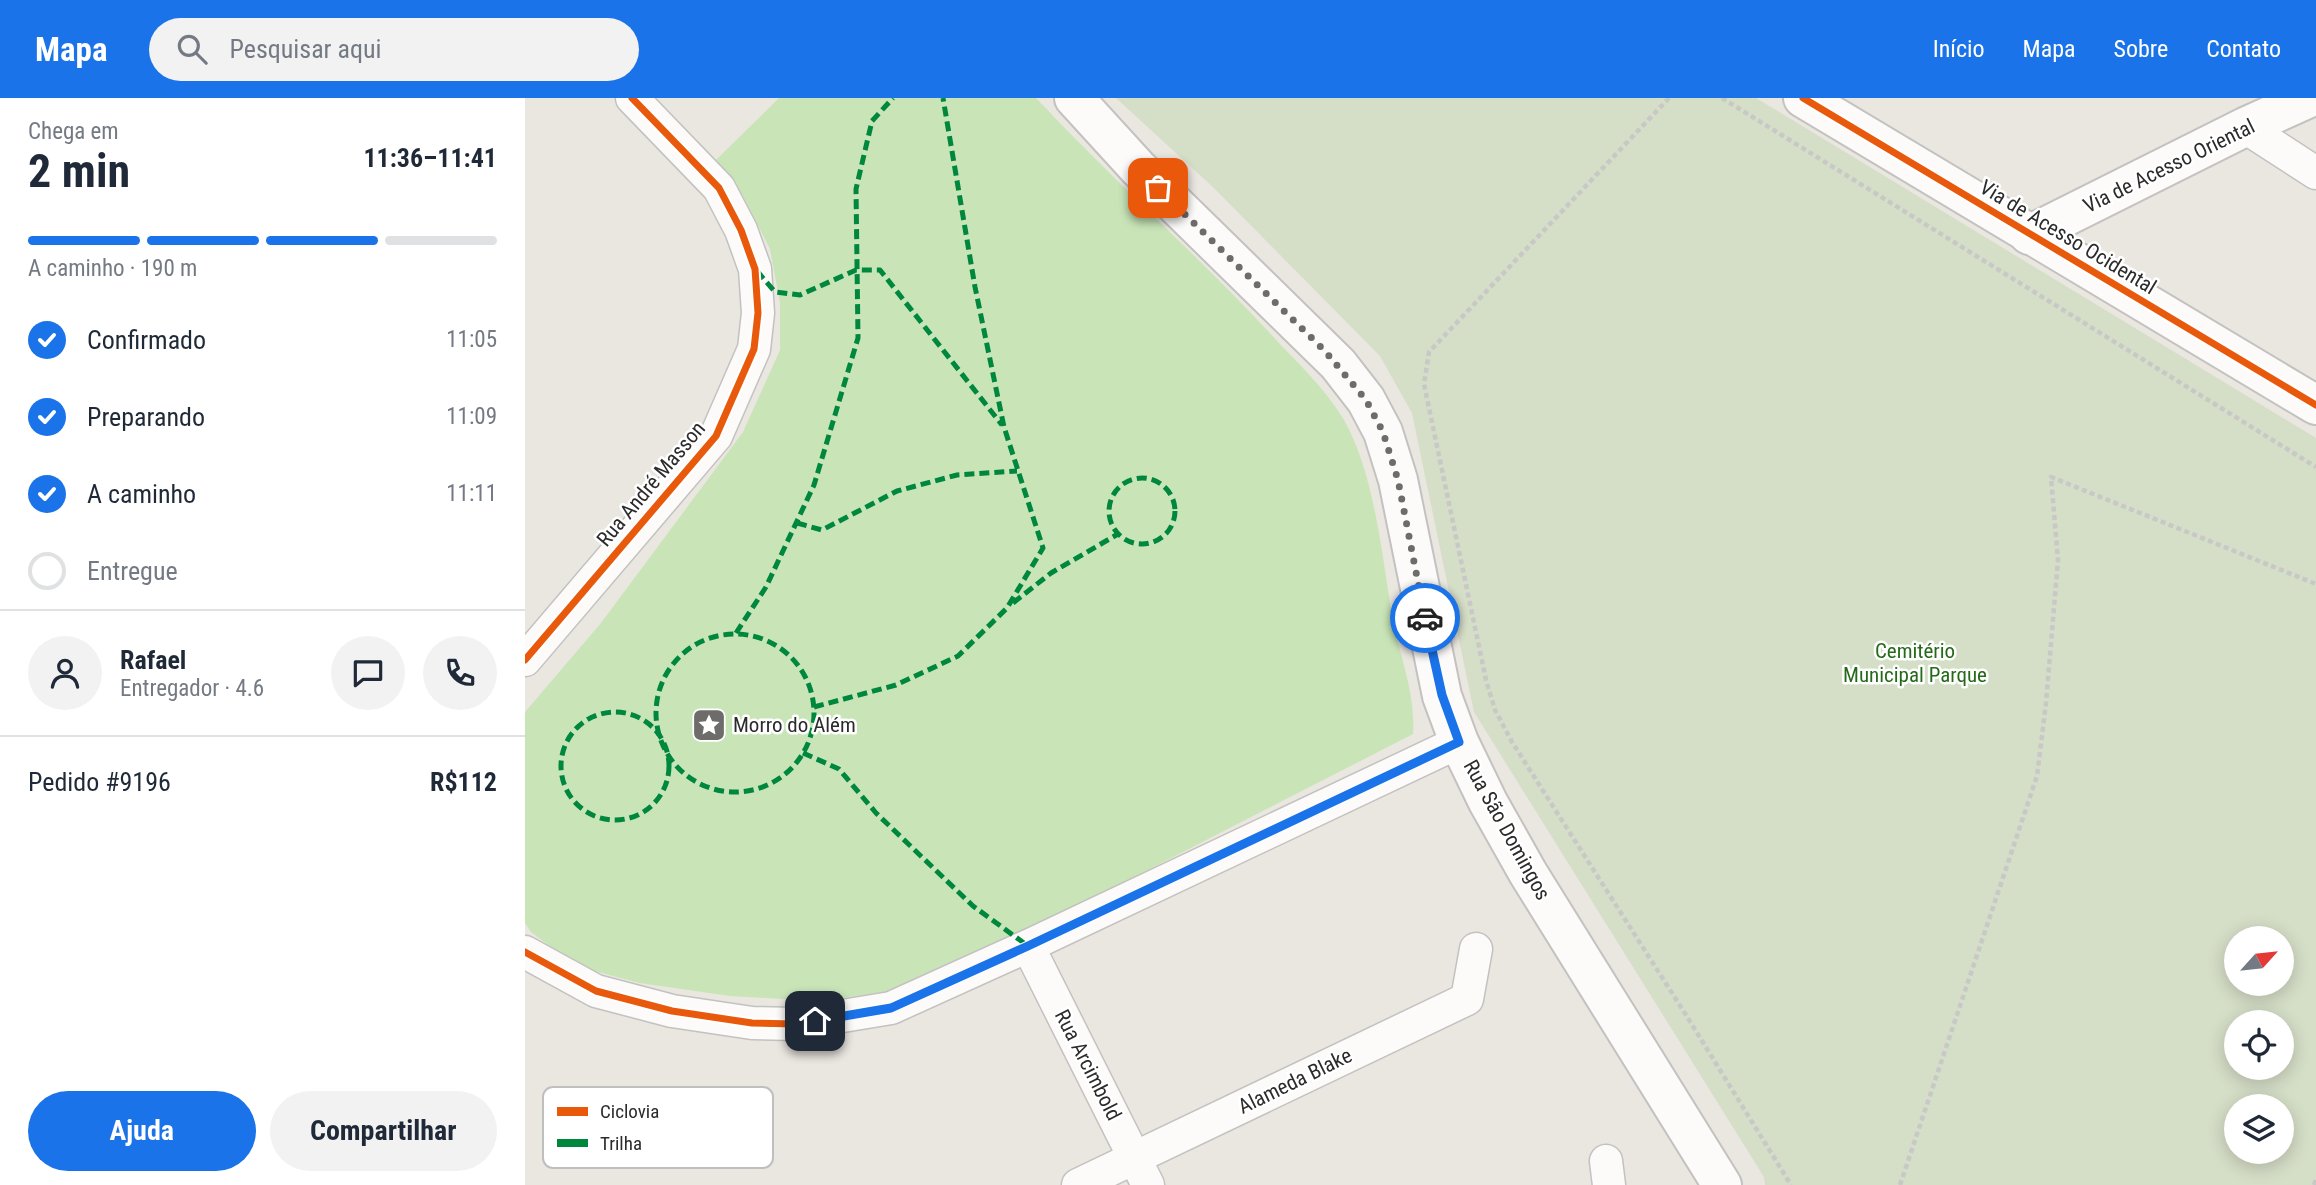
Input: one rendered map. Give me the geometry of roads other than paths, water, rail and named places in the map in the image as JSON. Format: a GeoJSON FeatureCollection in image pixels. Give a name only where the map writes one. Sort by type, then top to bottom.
{"type":"FeatureCollection","features":[{"type":"Feature","properties":{"kind":"main road","name":"Rua São Domingos"},"geometry":{"type":"LineString","coordinates":[[1074,98],[1138,168],[1338,364],[1366,400],[1383,432],[1398,480],[1442,695],[1459,742],[1487,802],[1528,873],[1722,1185]]}},
{"type":"Feature","properties":{"kind":"main road","name":"Via de Acesso Ocidental"},"geometry":{"type":"LineString","coordinates":[[1803,98],[2316,405]]}},
{"type":"Feature","properties":{"kind":"main road","name":"Via de Acesso Oriental"},"geometry":{"type":"LineString","coordinates":[[2029,235],[2309,98]]}},
{"type":"Feature","properties":{"kind":"street","name":"Rua André Masson"},"geometry":{"type":"LineString","coordinates":[[525,660],[716,436],[754,349],[758,313],[755,269],[741,230],[719,188],[632,98]]}},
{"type":"Feature","properties":{"kind":"street"},"geometry":{"type":"LineString","coordinates":[[2245,127],[2316,173]]}},
{"type":"Feature","properties":{"kind":"street"},"geometry":{"type":"LineString","coordinates":[[525,952],[596,991],[659,1008],[752,1023],[794,1024],[891,1008],[1459,742]]}},
{"type":"Feature","properties":{"kind":"street","name":"Rua Arcimbold"},"geometry":{"type":"LineString","coordinates":[[1028,946],[1141,1172]]}},
{"type":"Feature","properties":{"kind":"street","name":"Alameda Blake"},"geometry":{"type":"LineString","coordinates":[[1078,1185],[1141,1172],[1467,999],[1476,949]]}},
{"type":"Feature","properties":{"kind":"place","name":"Morro do Além"},"geometry":{"type":"Point","coordinates":[709,725]}},
{"type":"Feature","properties":{"kind":"park label","name":"Cemitério Municipal Parque"},"geometry":{"type":"Point","coordinates":[1915,663]}}]}
